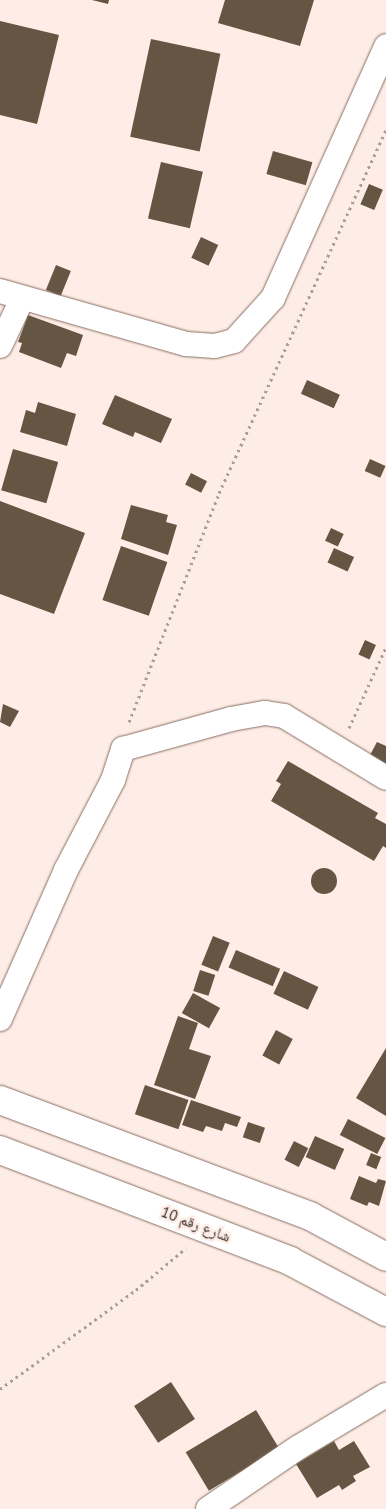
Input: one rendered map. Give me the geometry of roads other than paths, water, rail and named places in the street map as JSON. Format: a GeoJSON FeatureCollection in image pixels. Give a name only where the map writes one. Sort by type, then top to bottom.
{"type":"FeatureCollection","features":[{"type":"Feature","properties":{"kind":"main road"},"geometry":{"type":"LineString","coordinates":[[0,1100],[310,1216],[386,1257]]}},
{"type":"Feature","properties":{"kind":"main road","name":"شارع رقم 10"},"geometry":{"type":"LineString","coordinates":[[0,1150],[290,1261],[386,1312]]}},
{"type":"Feature","properties":{"kind":"street"},"geometry":{"type":"LineString","coordinates":[[0,346],[11,295],[186,344],[215,346],[234,341],[273,298],[386,46]]}},
{"type":"Feature","properties":{"kind":"street"},"geometry":{"type":"LineString","coordinates":[[0,1019],[66,870],[114,780],[123,749],[231,719],[265,713],[284,716],[386,778]]}},
{"type":"Feature","properties":{"kind":"street"},"geometry":{"type":"LineString","coordinates":[[208,1509],[299,1447],[386,1395]]}}]}
